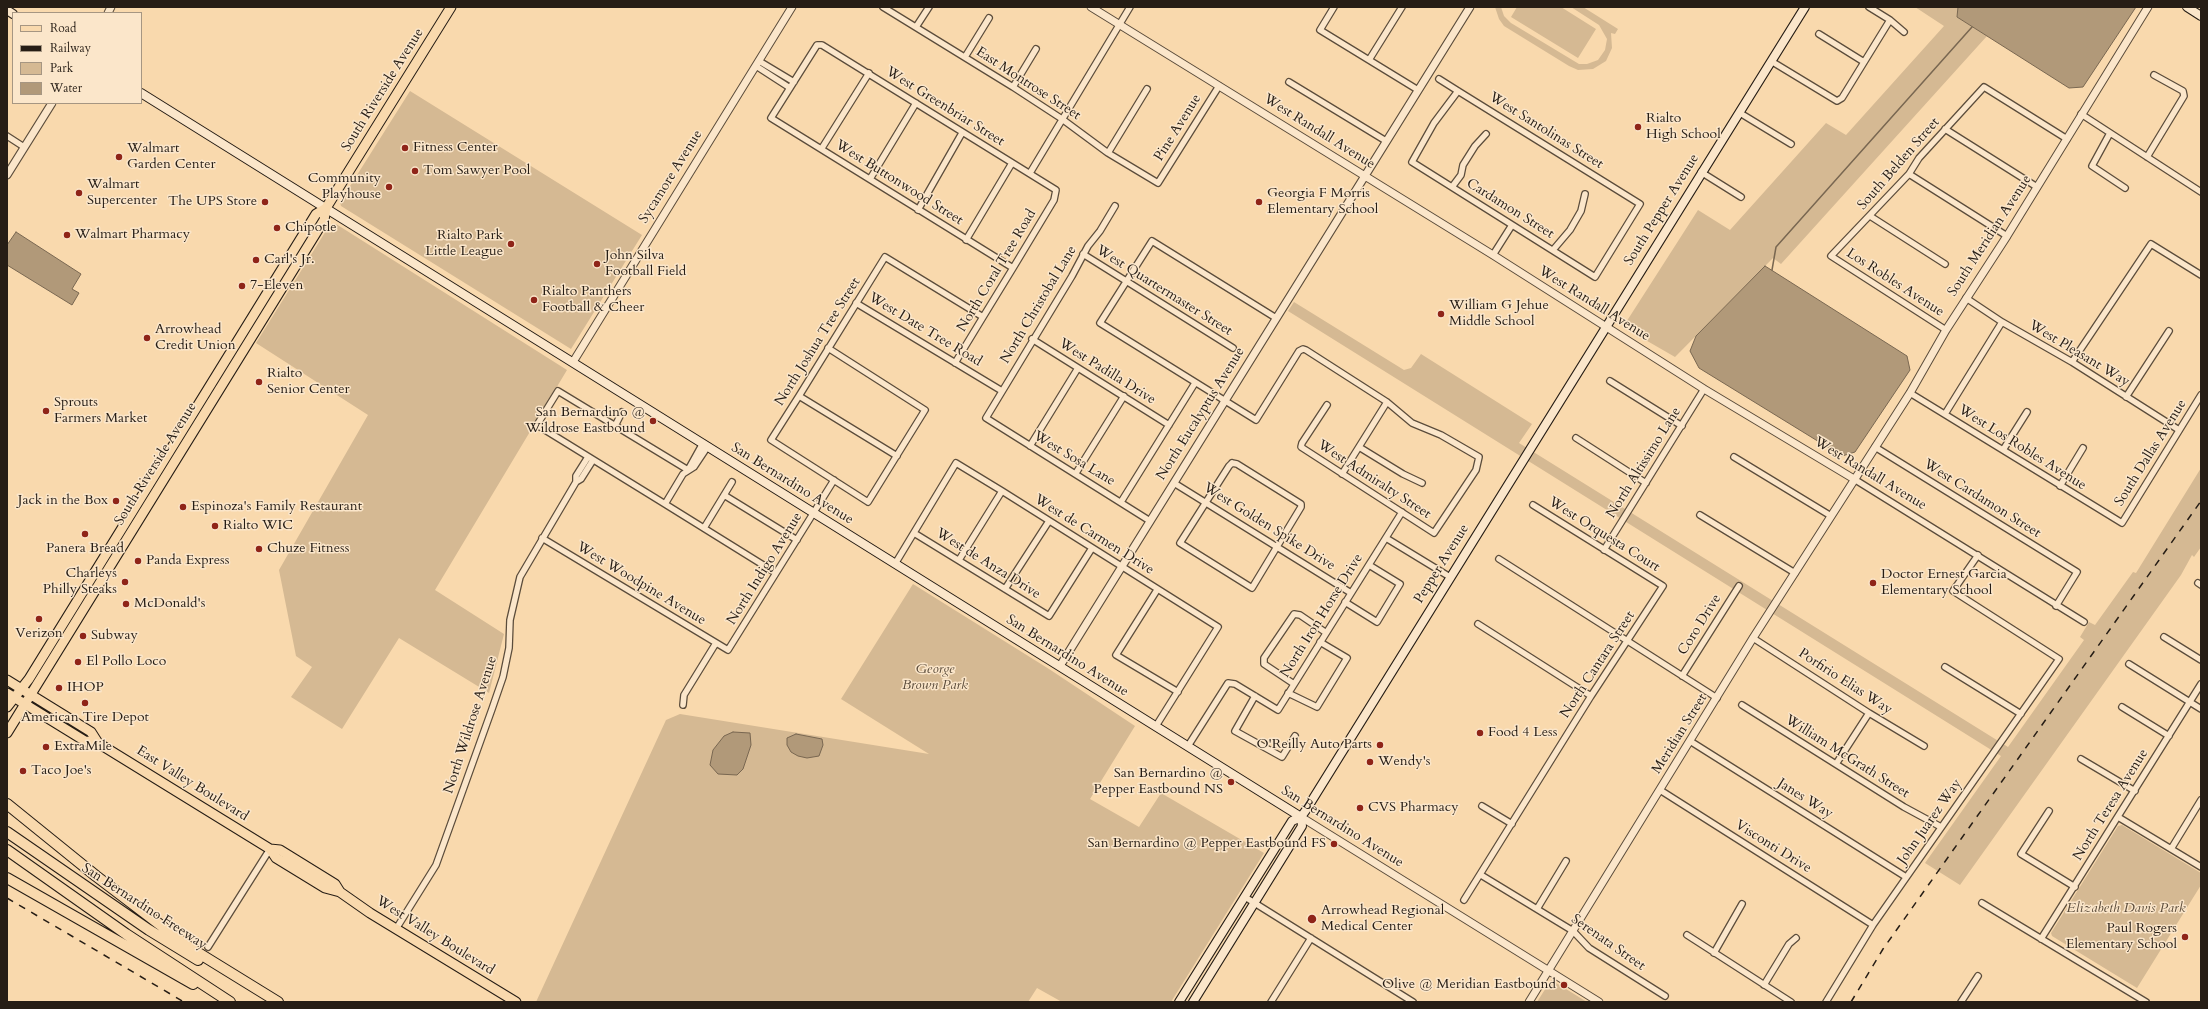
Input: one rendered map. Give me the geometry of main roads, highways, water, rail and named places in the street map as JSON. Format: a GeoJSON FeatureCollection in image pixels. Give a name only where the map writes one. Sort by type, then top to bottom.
{"type":"FeatureCollection","features":[{"type":"Feature","properties":{"kind":"highway"},"geometry":{"type":"LineString","coordinates":[[7,804],[96,876],[192,949],[278,1002]]}},
{"type":"Feature","properties":{"kind":"highway","name":"San Bernardino Freeway"},"geometry":{"type":"LineString","coordinates":[[7,832],[149,930],[268,1002]]}},
{"type":"Feature","properties":{"kind":"highway","name":"San Bernardino Freeway"},"geometry":{"type":"LineString","coordinates":[[7,850],[126,934],[226,1000]]}},
{"type":"Feature","properties":{"kind":"highway"},"geometry":{"type":"LineString","coordinates":[[7,878],[178,977],[226,1000]]}},
{"type":"Feature","properties":{"kind":"main road","name":"South Riverside Avenue"},"geometry":{"type":"LineString","coordinates":[[7,707],[26,692],[165,477],[324,220],[326,208],[451,7]]}},
{"type":"Feature","properties":{"kind":"main road","name":"South Pepper Avenue"},"geometry":{"type":"LineString","coordinates":[[1606,326],[1805,7]]}},
{"type":"Feature","properties":{"kind":"main road"},"geometry":{"type":"LineString","coordinates":[[2187,7],[2201,16]]}},
{"type":"Feature","properties":{"kind":"main road","name":"San Bernardino Avenue"},"geometry":{"type":"LineString","coordinates":[[142,94],[1301,816]]}},
{"type":"Feature","properties":{"kind":"main road","name":"South Riverside Avenue"},"geometry":{"type":"LineString","coordinates":[[26,692],[173,445],[316,214],[326,208]]}},
{"type":"Feature","properties":{"kind":"main road","name":"Pepper Avenue"},"geometry":{"type":"LineString","coordinates":[[1179,1002],[1292,821],[1301,816],[1606,326]]}},
{"type":"Feature","properties":{"kind":"main road"},"geometry":{"type":"LineString","coordinates":[[165,477],[164,470],[174,451],[173,445]]}},
{"type":"Feature","properties":{"kind":"main road"},"geometry":{"type":"LineString","coordinates":[[7,680],[26,692]]}},
{"type":"Feature","properties":{"kind":"main road","name":"East Valley Boulevard"},"geometry":{"type":"LineString","coordinates":[[26,692],[91,732],[98,743]]}},
{"type":"Feature","properties":{"kind":"main road","name":"South Riverside Avenue"},"geometry":{"type":"LineString","coordinates":[[7,733],[17,699]]}},
{"type":"Feature","properties":{"kind":"main road","name":"East Valley Boulevard"},"geometry":{"type":"LineString","coordinates":[[17,699],[86,741],[98,743],[270,849]]}},
{"type":"Feature","properties":{"kind":"main road","name":"Pepper Avenue"},"geometry":{"type":"LineString","coordinates":[[1193,1002],[1302,826],[1301,816]]}},
{"type":"Feature","properties":{"kind":"main road","name":"West Valley Boulevard"},"geometry":{"type":"LineString","coordinates":[[270,849],[276,858],[325,888],[340,892],[396,929],[515,1002]]}},
{"type":"Feature","properties":{"kind":"water"},"geometry":{"type":"Polygon","coordinates":[[[1958,7],[2136,7],[2083,87],[2069,88],[1957,17],[1958,7]]]}},
{"type":"Feature","properties":{"kind":"water"},"geometry":{"type":"Polygon","coordinates":[[[16,232],[81,274],[72,289],[79,293],[72,305],[7,265],[7,245],[16,232]]]}},
{"type":"Feature","properties":{"kind":"water"},"geometry":{"type":"Polygon","coordinates":[[[1765,266],[1907,356],[1910,370],[1855,452],[1842,456],[1699,368],[1690,351],[1696,336],[1765,266]]]}},
{"type":"Feature","properties":{"kind":"water"},"geometry":{"type":"Polygon","coordinates":[[[733,732],[750,733],[751,745],[743,769],[737,775],[718,774],[710,765],[713,750],[724,736],[733,732]]]}},
{"type":"Feature","properties":{"kind":"water"},"geometry":{"type":"Polygon","coordinates":[[[796,734],[822,739],[823,745],[819,756],[807,758],[798,756],[791,752],[787,745],[787,738],[796,734]]]}},
{"type":"Feature","properties":{"kind":"waterway"},"geometry":{"type":"LineString","coordinates":[[1772,270],[1776,247],[1972,27]]}},
{"type":"Feature","properties":{"kind":"railway"},"geometry":{"type":"LineString","coordinates":[[1851,1002],[1883,949],[2201,501]]}},
{"type":"Feature","properties":{"kind":"railway"},"geometry":{"type":"LineString","coordinates":[[7,898],[184,1002]]}},
{"type":"Feature","properties":{"kind":"place","name":"Rialto High School"},"geometry":{"type":"Point","coordinates":[1638,127]}},
{"type":"Feature","properties":{"kind":"place","name":"Fitness Center"},"geometry":{"type":"Point","coordinates":[405,148]}},
{"type":"Feature","properties":{"kind":"place","name":"Walmart Garden Center"},"geometry":{"type":"Point","coordinates":[119,157]}},
{"type":"Feature","properties":{"kind":"place","name":"Tom Sawyer Pool"},"geometry":{"type":"Point","coordinates":[415,171]}},
{"type":"Feature","properties":{"kind":"place","name":"Community Playhouse"},"geometry":{"type":"Point","coordinates":[389,187]}},
{"type":"Feature","properties":{"kind":"place","name":"Walmart Supercenter"},"geometry":{"type":"Point","coordinates":[79,193]}},
{"type":"Feature","properties":{"kind":"place","name":"The UPS Store"},"geometry":{"type":"Point","coordinates":[265,202]}},
{"type":"Feature","properties":{"kind":"place","name":"Georgia F Morris Elementary School"},"geometry":{"type":"Point","coordinates":[1259,202]}},
{"type":"Feature","properties":{"kind":"place","name":"Chipotle"},"geometry":{"type":"Point","coordinates":[277,228]}},
{"type":"Feature","properties":{"kind":"place","name":"Walmart Pharmacy"},"geometry":{"type":"Point","coordinates":[67,235]}},
{"type":"Feature","properties":{"kind":"place","name":"Rialto Park Little League"},"geometry":{"type":"Point","coordinates":[511,244]}},
{"type":"Feature","properties":{"kind":"place","name":"Carl's Jr."},"geometry":{"type":"Point","coordinates":[256,260]}},
{"type":"Feature","properties":{"kind":"place","name":"John Silva Football Field"},"geometry":{"type":"Point","coordinates":[597,264]}},
{"type":"Feature","properties":{"kind":"place","name":"7-Eleven"},"geometry":{"type":"Point","coordinates":[242,286]}},
{"type":"Feature","properties":{"kind":"place","name":"Rialto Panthers Football & Cheer"},"geometry":{"type":"Point","coordinates":[534,300]}},
{"type":"Feature","properties":{"kind":"place","name":"William G Jehue Middle School"},"geometry":{"type":"Point","coordinates":[1441,314]}},
{"type":"Feature","properties":{"kind":"place","name":"Arrowhead Credit Union"},"geometry":{"type":"Point","coordinates":[147,338]}},
{"type":"Feature","properties":{"kind":"place","name":"Rialto Senior Center"},"geometry":{"type":"Point","coordinates":[259,382]}},
{"type":"Feature","properties":{"kind":"place","name":"Sprouts Farmers Market"},"geometry":{"type":"Point","coordinates":[46,411]}},
{"type":"Feature","properties":{"kind":"place","name":"San Bernardino @ Wildrose Eastbound"},"geometry":{"type":"Point","coordinates":[653,421]}},
{"type":"Feature","properties":{"kind":"place","name":"Jack in the Box"},"geometry":{"type":"Point","coordinates":[116,501]}},
{"type":"Feature","properties":{"kind":"place","name":"Espinoza's Family Restaurant"},"geometry":{"type":"Point","coordinates":[183,507]}},
{"type":"Feature","properties":{"kind":"place","name":"Rialto WIC"},"geometry":{"type":"Point","coordinates":[215,526]}},
{"type":"Feature","properties":{"kind":"place","name":"Panera Bread"},"geometry":{"type":"Point","coordinates":[85,534]}},
{"type":"Feature","properties":{"kind":"place","name":"Chuze Fitness"},"geometry":{"type":"Point","coordinates":[259,549]}},
{"type":"Feature","properties":{"kind":"place","name":"Panda Express"},"geometry":{"type":"Point","coordinates":[138,561]}},
{"type":"Feature","properties":{"kind":"place","name":"Charleys Philly Steaks"},"geometry":{"type":"Point","coordinates":[125,582]}},
{"type":"Feature","properties":{"kind":"place","name":"Doctor Ernest Garcia Elementary School"},"geometry":{"type":"Point","coordinates":[1873,583]}},
{"type":"Feature","properties":{"kind":"place","name":"McDonald's"},"geometry":{"type":"Point","coordinates":[126,604]}},
{"type":"Feature","properties":{"kind":"place","name":"Verizon"},"geometry":{"type":"Point","coordinates":[39,619]}},
{"type":"Feature","properties":{"kind":"place","name":"Subway"},"geometry":{"type":"Point","coordinates":[83,636]}},
{"type":"Feature","properties":{"kind":"place","name":"El Pollo Loco"},"geometry":{"type":"Point","coordinates":[78,662]}},
{"type":"Feature","properties":{"kind":"place","name":"IHOP"},"geometry":{"type":"Point","coordinates":[59,688]}},
{"type":"Feature","properties":{"kind":"place","name":"American Tire Depot"},"geometry":{"type":"Point","coordinates":[85,703]}},
{"type":"Feature","properties":{"kind":"place","name":"Food 4 Less"},"geometry":{"type":"Point","coordinates":[1480,733]}},
{"type":"Feature","properties":{"kind":"place","name":"O'Reilly Auto Parts"},"geometry":{"type":"Point","coordinates":[1380,745]}},
{"type":"Feature","properties":{"kind":"place","name":"ExtraMile"},"geometry":{"type":"Point","coordinates":[46,747]}},
{"type":"Feature","properties":{"kind":"place","name":"Wendy's"},"geometry":{"type":"Point","coordinates":[1370,762]}},
{"type":"Feature","properties":{"kind":"place","name":"Taco Joe's"},"geometry":{"type":"Point","coordinates":[23,771]}},
{"type":"Feature","properties":{"kind":"place","name":"San Bernardino @ Pepper Eastbound NS"},"geometry":{"type":"Point","coordinates":[1231,782]}},
{"type":"Feature","properties":{"kind":"place","name":"CVS Pharmacy"},"geometry":{"type":"Point","coordinates":[1360,808]}},
{"type":"Feature","properties":{"kind":"place","name":"San Bernardino @ Pepper Eastbound FS"},"geometry":{"type":"Point","coordinates":[1334,844]}},
{"type":"Feature","properties":{"kind":"place","name":"Arrowhead Regional Medical Center"},"geometry":{"type":"Point","coordinates":[1312,919]}},
{"type":"Feature","properties":{"kind":"place","name":"Paul Rogers Elementary School"},"geometry":{"type":"Point","coordinates":[2185,937]}},
{"type":"Feature","properties":{"kind":"place","name":"Olive @ Meridian Eastbound"},"geometry":{"type":"Point","coordinates":[1564,985]}},
{"type":"Feature","properties":{"kind":"park label","name":"George Brown Park"},"geometry":{"type":"Point","coordinates":[935,678]}},
{"type":"Feature","properties":{"kind":"park label","name":"Elizabeth Davis Park"},"geometry":{"type":"Point","coordinates":[2126,909]}}]}
